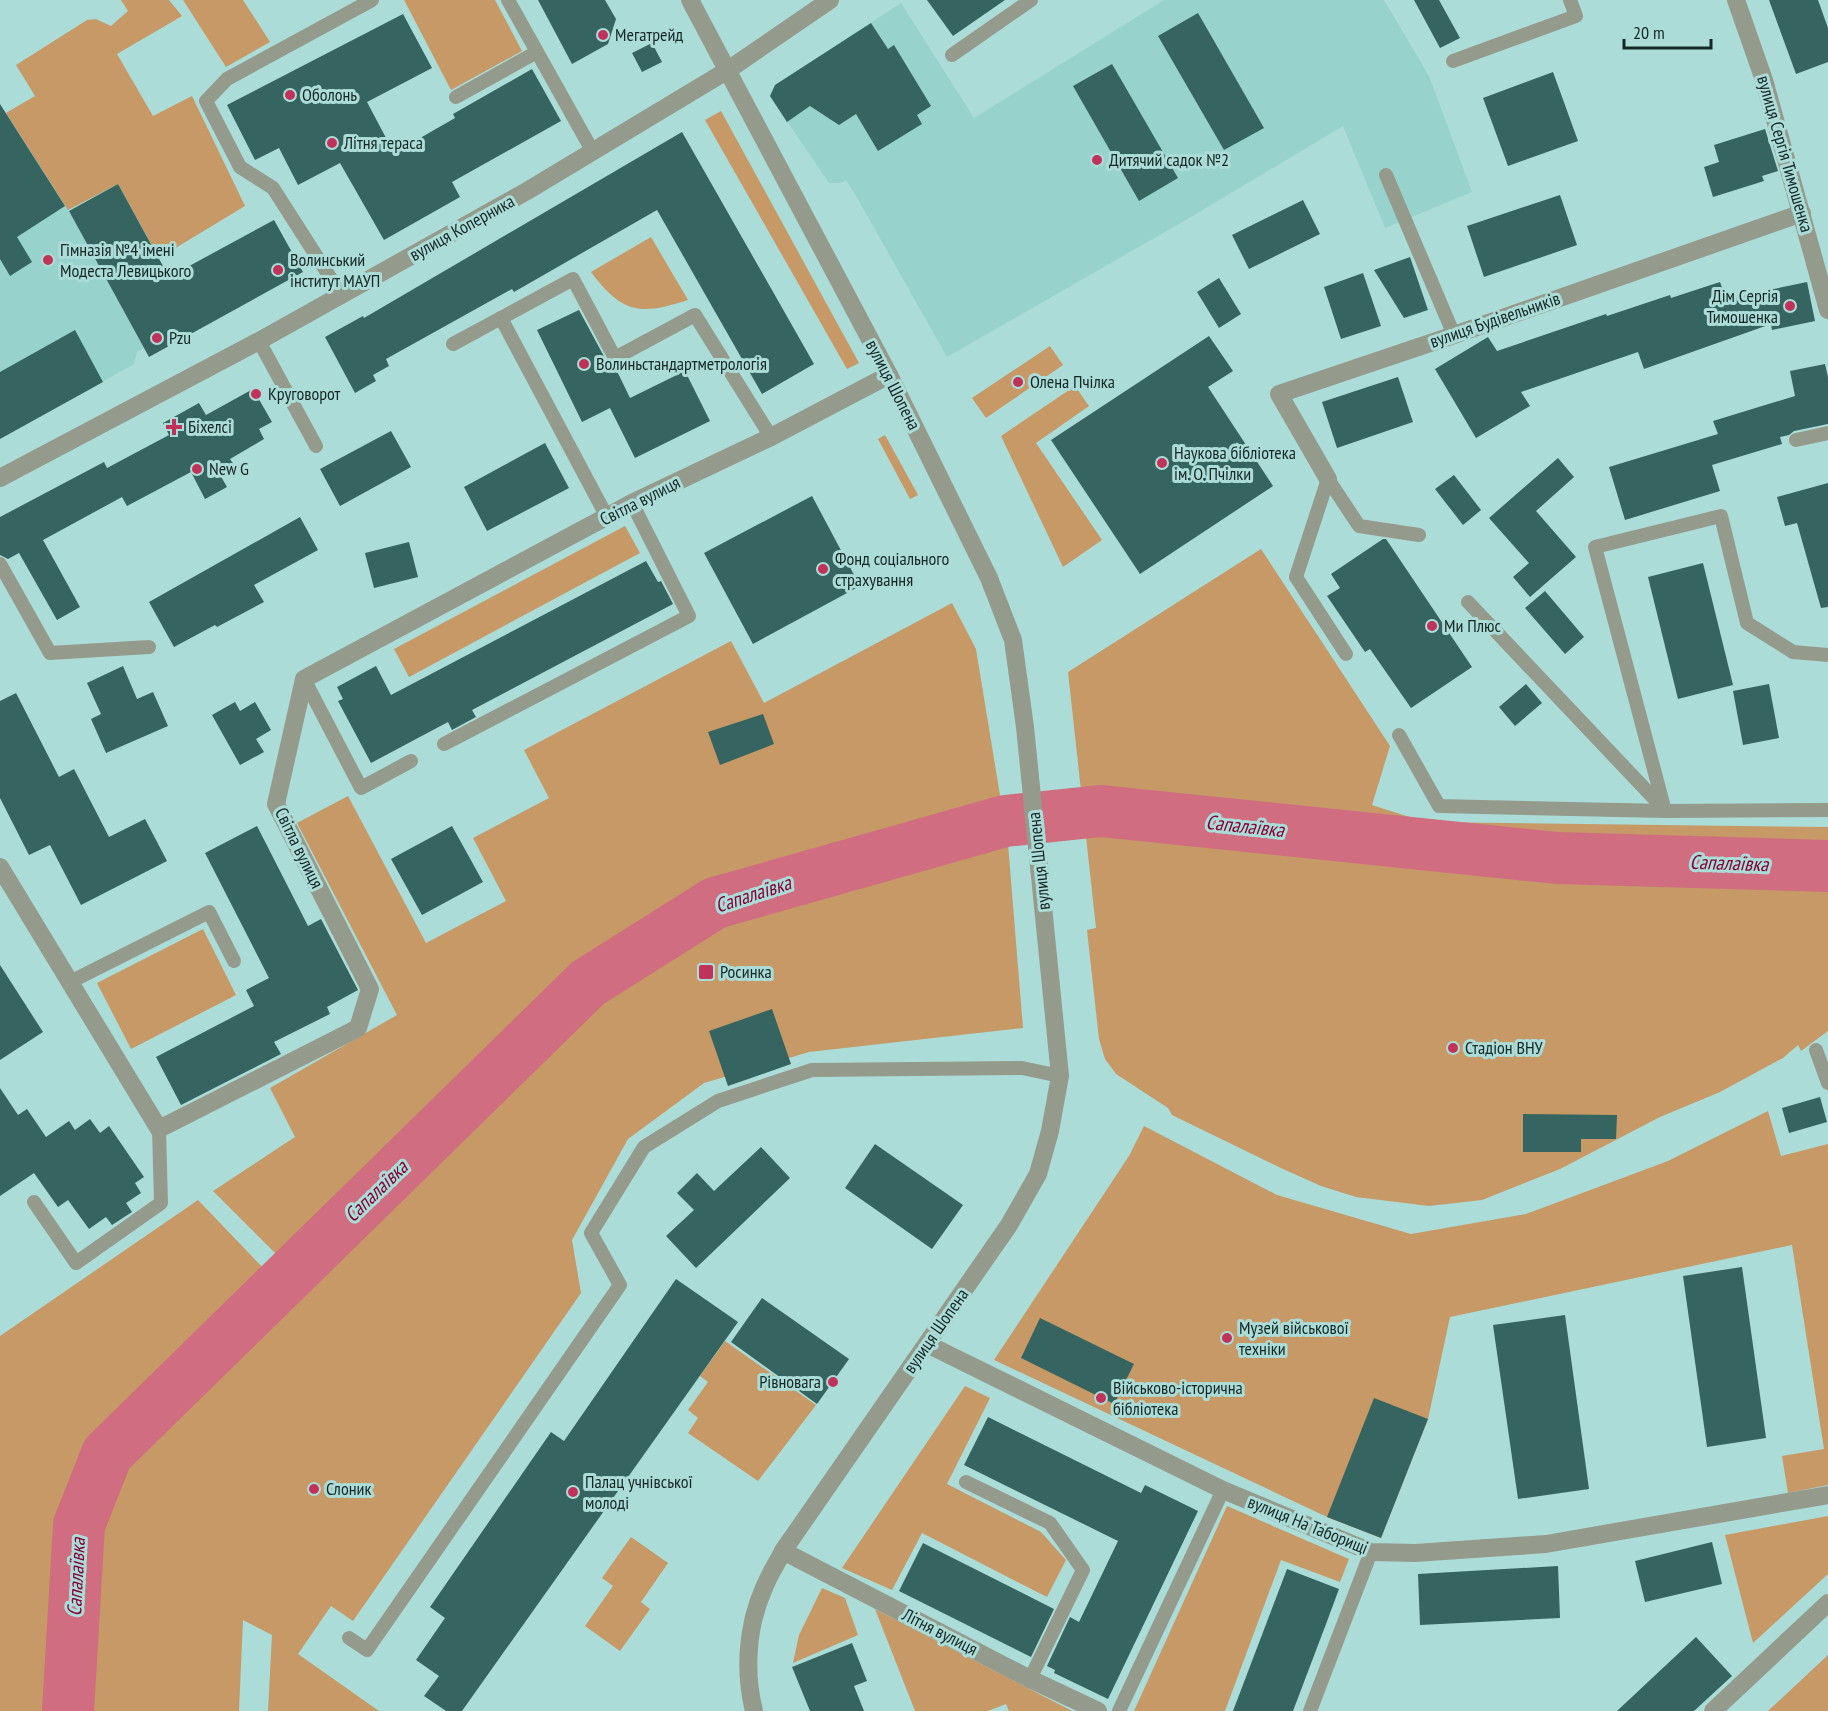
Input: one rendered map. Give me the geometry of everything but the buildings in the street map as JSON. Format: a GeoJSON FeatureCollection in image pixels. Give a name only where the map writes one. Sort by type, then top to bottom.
{"type":"FeatureCollection","features":[{"type":"Feature","properties":{"kind":"street","name":"вулиця Шопена"},"geometry":{"type":"LineString","coordinates":[[690,0],[889,375],[993,588],[1013,640],[1025,727],[1060,1076],[1050,1131],[1038,1174],[1009,1226],[783,1551],[763,1589],[752,1622],[748,1658],[749,1691],[753,1711]]}},
{"type":"Feature","properties":{"kind":"street","name":"вулиця Коперника"},"geometry":{"type":"LineString","coordinates":[[0,478],[342,296],[593,152],[728,70],[830,0]]}},
{"type":"Feature","properties":{"kind":"street","name":"вулиця Сергія Тимошенка"},"geometry":{"type":"LineString","coordinates":[[1736,0],[1764,80],[1828,310]]}},
{"type":"Feature","properties":{"kind":"street","name":"вулиця Будівельників"},"geometry":{"type":"LineString","coordinates":[[1328,479],[1279,394],[1802,213]]}},
{"type":"Feature","properties":{"kind":"street","name":"Світла вулиця"},"geometry":{"type":"LineString","coordinates":[[159,1129],[358,1028],[370,989],[276,804],[304,679],[632,503],[771,437],[889,375]]}},
{"type":"Feature","properties":{"kind":"street"},"geometry":{"type":"LineString","coordinates":[[0,867],[159,1129]]}},
{"type":"Feature","properties":{"kind":"street","name":"вулиця На Таборищі"},"geometry":{"type":"LineString","coordinates":[[927,1344],[1223,1490],[1371,1552],[1415,1553],[1546,1544],[1828,1496]]}},
{"type":"Feature","properties":{"kind":"street","name":"Літня вулиця"},"geometry":{"type":"LineString","coordinates":[[783,1551],[1030,1679],[1098,1711]]}},
{"type":"Feature","properties":{"kind":"street"},"geometry":{"type":"LineString","coordinates":[[1713,1711],[1828,1603]]}},
{"type":"Feature","properties":{"kind":"lane"},"geometry":{"type":"LineString","coordinates":[[342,296],[273,188],[240,167],[206,101],[227,79],[372,0]]}},
{"type":"Feature","properties":{"kind":"lane"},"geometry":{"type":"LineString","coordinates":[[508,0],[593,152]]}},
{"type":"Feature","properties":{"kind":"lane"},"geometry":{"type":"LineString","coordinates":[[952,55],[1031,0]]}},
{"type":"Feature","properties":{"kind":"lane"},"geometry":{"type":"LineString","coordinates":[[1453,61],[1576,16],[1570,0]]}},
{"type":"Feature","properties":{"kind":"lane"},"geometry":{"type":"LineString","coordinates":[[456,97],[537,52]]}},
{"type":"Feature","properties":{"kind":"lane"},"geometry":{"type":"LineString","coordinates":[[1386,175],[1454,335]]}},
{"type":"Feature","properties":{"kind":"lane"},"geometry":{"type":"LineString","coordinates":[[453,344],[573,279],[615,358],[696,315],[771,437]]}},
{"type":"Feature","properties":{"kind":"lane"},"geometry":{"type":"LineString","coordinates":[[501,318],[607,517]]}},
{"type":"Feature","properties":{"kind":"lane"},"geometry":{"type":"LineString","coordinates":[[259,341],[316,446]]}},
{"type":"Feature","properties":{"kind":"lane"},"geometry":{"type":"LineString","coordinates":[[1796,440],[1828,432]]}},
{"type":"Feature","properties":{"kind":"lane"},"geometry":{"type":"LineString","coordinates":[[1328,479],[1359,526],[1419,535]]}},
{"type":"Feature","properties":{"kind":"lane"},"geometry":{"type":"LineString","coordinates":[[1328,479],[1296,577],[1346,654]]}},
{"type":"Feature","properties":{"kind":"lane"},"geometry":{"type":"LineString","coordinates":[[444,744],[689,616],[632,503]]}},
{"type":"Feature","properties":{"kind":"lane"},"geometry":{"type":"LineString","coordinates":[[1665,811],[1595,547],[1721,516],[1747,623],[1794,652],[1828,655]]}},
{"type":"Feature","properties":{"kind":"lane"},"geometry":{"type":"LineString","coordinates":[[0,564],[50,653],[149,647]]}},
{"type":"Feature","properties":{"kind":"lane"},"geometry":{"type":"LineString","coordinates":[[1468,602],[1665,811]]}},
{"type":"Feature","properties":{"kind":"lane"},"geometry":{"type":"LineString","coordinates":[[304,679],[360,788],[411,761]]}},
{"type":"Feature","properties":{"kind":"lane"},"geometry":{"type":"LineString","coordinates":[[1399,735],[1439,806],[1665,811],[1828,810]]}},
{"type":"Feature","properties":{"kind":"lane"},"geometry":{"type":"LineString","coordinates":[[70,982],[209,912],[234,961]]}},
{"type":"Feature","properties":{"kind":"lane"},"geometry":{"type":"LineString","coordinates":[[1816,1050],[1828,1083]]}},
{"type":"Feature","properties":{"kind":"lane"},"geometry":{"type":"LineString","coordinates":[[349,1638],[367,1650],[620,1285],[591,1233],[644,1147],[718,1101],[812,1070],[1022,1068],[1060,1076]]}},
{"type":"Feature","properties":{"kind":"lane"},"geometry":{"type":"LineString","coordinates":[[34,1202],[76,1263],[161,1203],[159,1129]]}},
{"type":"Feature","properties":{"kind":"lane"},"geometry":{"type":"LineString","coordinates":[[966,1482],[1050,1523],[1083,1570],[1030,1679]]}},
{"type":"Feature","properties":{"kind":"lane"},"geometry":{"type":"LineString","coordinates":[[1119,1711],[1223,1490]]}},
{"type":"Feature","properties":{"kind":"lane"},"geometry":{"type":"LineString","coordinates":[[1310,1711],[1371,1552]]}},
{"type":"Feature","properties":{"kind":"shaded area"},"geometry":{"type":"Polygon","coordinates":[[[121,0],[169,0],[182,16],[117,54],[153,116],[192,96],[245,206],[159,258],[118,184],[68,210],[6,113],[35,96],[16,65],[87,20],[96,19],[111,26],[128,11],[121,0]]]}},
{"type":"Feature","properties":{"kind":"shaded area"},"geometry":{"type":"Polygon","coordinates":[[[183,0],[243,0],[270,42],[226,67],[183,0]]]}},
{"type":"Feature","properties":{"kind":"shaded area"},"geometry":{"type":"Polygon","coordinates":[[[404,0],[495,0],[522,51],[451,90],[404,0]]]}},
{"type":"Feature","properties":{"kind":"shaded area","name":"Дитячий садок №2"},"geometry":{"type":"Polygon","coordinates":[[[1164,0],[1384,0],[1429,76],[1472,192],[1385,228],[1343,126],[1191,217],[947,357],[846,180],[841,183],[829,183],[770,96],[775,85],[901,3],[974,118],[1164,0]]]}},
{"type":"Feature","properties":{"kind":"shaded area","name":"Гімназія №4 імені Модеста Левицького"},"geometry":{"type":"Polygon","coordinates":[[[0,104],[69,211],[144,348],[137,352],[134,364],[0,439],[0,104]]]}},
{"type":"Feature","properties":{"kind":"shaded area"},"geometry":{"type":"Polygon","coordinates":[[[721,111],[859,363],[847,369],[705,120],[721,111]]]}},
{"type":"Feature","properties":{"kind":"shaded area"},"geometry":{"type":"Polygon","coordinates":[[[651,237],[688,300],[657,308],[633,307],[612,296],[591,272],[651,237]]]}},
{"type":"Feature","properties":{"kind":"shaded area"},"geometry":{"type":"Polygon","coordinates":[[[1050,346],[1063,365],[986,418],[972,398],[1050,346]]]}},
{"type":"Feature","properties":{"kind":"shaded area"},"geometry":{"type":"Polygon","coordinates":[[[1075,386],[1089,406],[1036,443],[1102,540],[1063,567],[1001,436],[1075,386]]]}},
{"type":"Feature","properties":{"kind":"shaded area"},"geometry":{"type":"Polygon","coordinates":[[[885,435],[918,495],[910,499],[878,439],[885,435]]]}},
{"type":"Feature","properties":{"kind":"shaded area"},"geometry":{"type":"Polygon","coordinates":[[[625,526],[640,553],[409,677],[394,649],[625,526]]]}},
{"type":"Feature","properties":{"kind":"shaded area","name":"Стадіон ВНУ"},"geometry":{"type":"Polygon","coordinates":[[[1261,549],[1390,746],[1372,805],[1425,822],[1828,827],[1828,1031],[1801,1051],[1798,1045],[1783,1058],[1720,1092],[1660,1117],[1560,1169],[1482,1200],[1429,1206],[1356,1197],[1321,1186],[1172,1115],[1168,1108],[1116,1074],[1105,1059],[1099,1039],[1087,930],[1096,928],[1068,672],[1261,549]]]}},
{"type":"Feature","properties":{"kind":"shaded area"},"geometry":{"type":"Polygon","coordinates":[[[952,603],[976,649],[1008,844],[1023,1028],[809,1052],[704,1083],[628,1139],[572,1240],[581,1293],[353,1621],[331,1606],[298,1654],[379,1711],[268,1711],[272,1635],[243,1620],[239,1711],[0,1711],[0,1336],[198,1200],[266,1271],[280,1258],[213,1191],[295,1137],[270,1088],[397,1015],[297,823],[348,796],[426,943],[506,901],[473,838],[549,798],[524,750],[731,641],[764,703],[952,603]]]}},
{"type":"Feature","properties":{"kind":"shaded area"},"geometry":{"type":"Polygon","coordinates":[[[203,929],[236,995],[131,1049],[97,983],[203,929]]]}},
{"type":"Feature","properties":{"kind":"shaded area","name":"Музей військової техніки"},"geometry":{"type":"Polygon","coordinates":[[[1768,1111],[1781,1156],[1828,1144],[1828,1485],[1788,1493],[1782,1456],[1824,1449],[1792,1245],[1450,1317],[1428,1419],[1381,1538],[1327,1517],[994,1360],[1129,1156],[1144,1126],[1277,1195],[1411,1234],[1526,1214],[1668,1161],[1768,1111]]]}},
{"type":"Feature","properties":{"kind":"shaded area"},"geometry":{"type":"Polygon","coordinates":[[[725,1341],[816,1405],[758,1481],[688,1433],[698,1418],[688,1410],[708,1382],[700,1376],[725,1341]]]}},
{"type":"Feature","properties":{"kind":"shaded area"},"geometry":{"type":"Polygon","coordinates":[[[965,1386],[990,1398],[947,1484],[1041,1532],[1066,1560],[1047,1597],[922,1533],[892,1590],[842,1568],[965,1386]]]}},
{"type":"Feature","properties":{"kind":"shaded area"},"geometry":{"type":"Polygon","coordinates":[[[1227,1506],[1349,1559],[1340,1582],[1281,1560],[1225,1711],[1134,1711],[1227,1506]]]}},
{"type":"Feature","properties":{"kind":"shaded area"},"geometry":{"type":"Polygon","coordinates":[[[1828,1516],[1828,1574],[1753,1643],[1725,1535],[1828,1516]]]}},
{"type":"Feature","properties":{"kind":"shaded area"},"geometry":{"type":"Polygon","coordinates":[[[631,1537],[668,1563],[641,1602],[650,1609],[620,1651],[585,1626],[613,1586],[602,1578],[631,1537]]]}},
{"type":"Feature","properties":{"kind":"shaded area"},"geometry":{"type":"Polygon","coordinates":[[[822,1588],[845,1598],[858,1635],[793,1663],[799,1635],[822,1588]]]}},
{"type":"Feature","properties":{"kind":"shaded area"},"geometry":{"type":"Polygon","coordinates":[[[875,1609],[1072,1711],[1009,1711],[1006,1704],[988,1711],[915,1711],[875,1609]]]}},
{"type":"Feature","properties":{"kind":"shaded area"},"geometry":{"type":"Polygon","coordinates":[[[1828,1655],[1828,1711],[1768,1711],[1828,1655]]]}},
{"type":"Feature","properties":{"kind":"waterway","name":"Сапалаївка"},"geometry":{"type":"LineString","coordinates":[[68,1711],[79,1525],[107,1454],[588,983],[715,903],[1005,821],[1101,811],[1557,858],[1828,866]]}},
{"type":"Feature","properties":{"kind":"place","name":"Мегатрейд"},"geometry":{"type":"Point","coordinates":[603,35]}},
{"type":"Feature","properties":{"kind":"place","name":"Оболонь"},"geometry":{"type":"Point","coordinates":[290,95]}},
{"type":"Feature","properties":{"kind":"place","name":"Літня тераса"},"geometry":{"type":"Point","coordinates":[332,143]}},
{"type":"Feature","properties":{"kind":"place","name":"Дитячий садок №2"},"geometry":{"type":"Point","coordinates":[1097,160]}},
{"type":"Feature","properties":{"kind":"place","name":"Гімназія №4 імені Модеста Левицького"},"geometry":{"type":"Point","coordinates":[48,260]}},
{"type":"Feature","properties":{"kind":"place","name":"Волинський інститут МАУП"},"geometry":{"type":"Point","coordinates":[278,270]}},
{"type":"Feature","properties":{"kind":"place","name":"Дім Сергія Тимошенка"},"geometry":{"type":"Point","coordinates":[1790,306]}},
{"type":"Feature","properties":{"kind":"place","name":"Pzu"},"geometry":{"type":"Point","coordinates":[157,338]}},
{"type":"Feature","properties":{"kind":"place","name":"Волиньстандартметрологія"},"geometry":{"type":"Point","coordinates":[584,364]}},
{"type":"Feature","properties":{"kind":"place","name":"Олена Пчілка"},"geometry":{"type":"Point","coordinates":[1018,382]}},
{"type":"Feature","properties":{"kind":"place","name":"Круговорот"},"geometry":{"type":"Point","coordinates":[256,394]}},
{"type":"Feature","properties":{"kind":"place","name":"Біхелсі"},"geometry":{"type":"Point","coordinates":[174,427]}},
{"type":"Feature","properties":{"kind":"place","name":"Наукова бібліотека ім. О. Пчілки"},"geometry":{"type":"Point","coordinates":[1162,463]}},
{"type":"Feature","properties":{"kind":"place","name":"New G"},"geometry":{"type":"Point","coordinates":[197,469]}},
{"type":"Feature","properties":{"kind":"place","name":"Фонд соціального страхування"},"geometry":{"type":"Point","coordinates":[823,569]}},
{"type":"Feature","properties":{"kind":"place","name":"Ми Плюс"},"geometry":{"type":"Point","coordinates":[1432,626]}},
{"type":"Feature","properties":{"kind":"place","name":"Росинка"},"geometry":{"type":"Point","coordinates":[706,972]}},
{"type":"Feature","properties":{"kind":"place","name":"Стадіон ВНУ"},"geometry":{"type":"Point","coordinates":[1453,1048]}},
{"type":"Feature","properties":{"kind":"place","name":"Музей військової техніки"},"geometry":{"type":"Point","coordinates":[1227,1338]}},
{"type":"Feature","properties":{"kind":"place","name":"Рівновага"},"geometry":{"type":"Point","coordinates":[833,1382]}},
{"type":"Feature","properties":{"kind":"place","name":"Військово-історична бібліотека"},"geometry":{"type":"Point","coordinates":[1101,1398]}},
{"type":"Feature","properties":{"kind":"place","name":"Слоник"},"geometry":{"type":"Point","coordinates":[314,1489]}},
{"type":"Feature","properties":{"kind":"place","name":"Палац учнівської молоді"},"geometry":{"type":"Point","coordinates":[573,1492]}}]}
